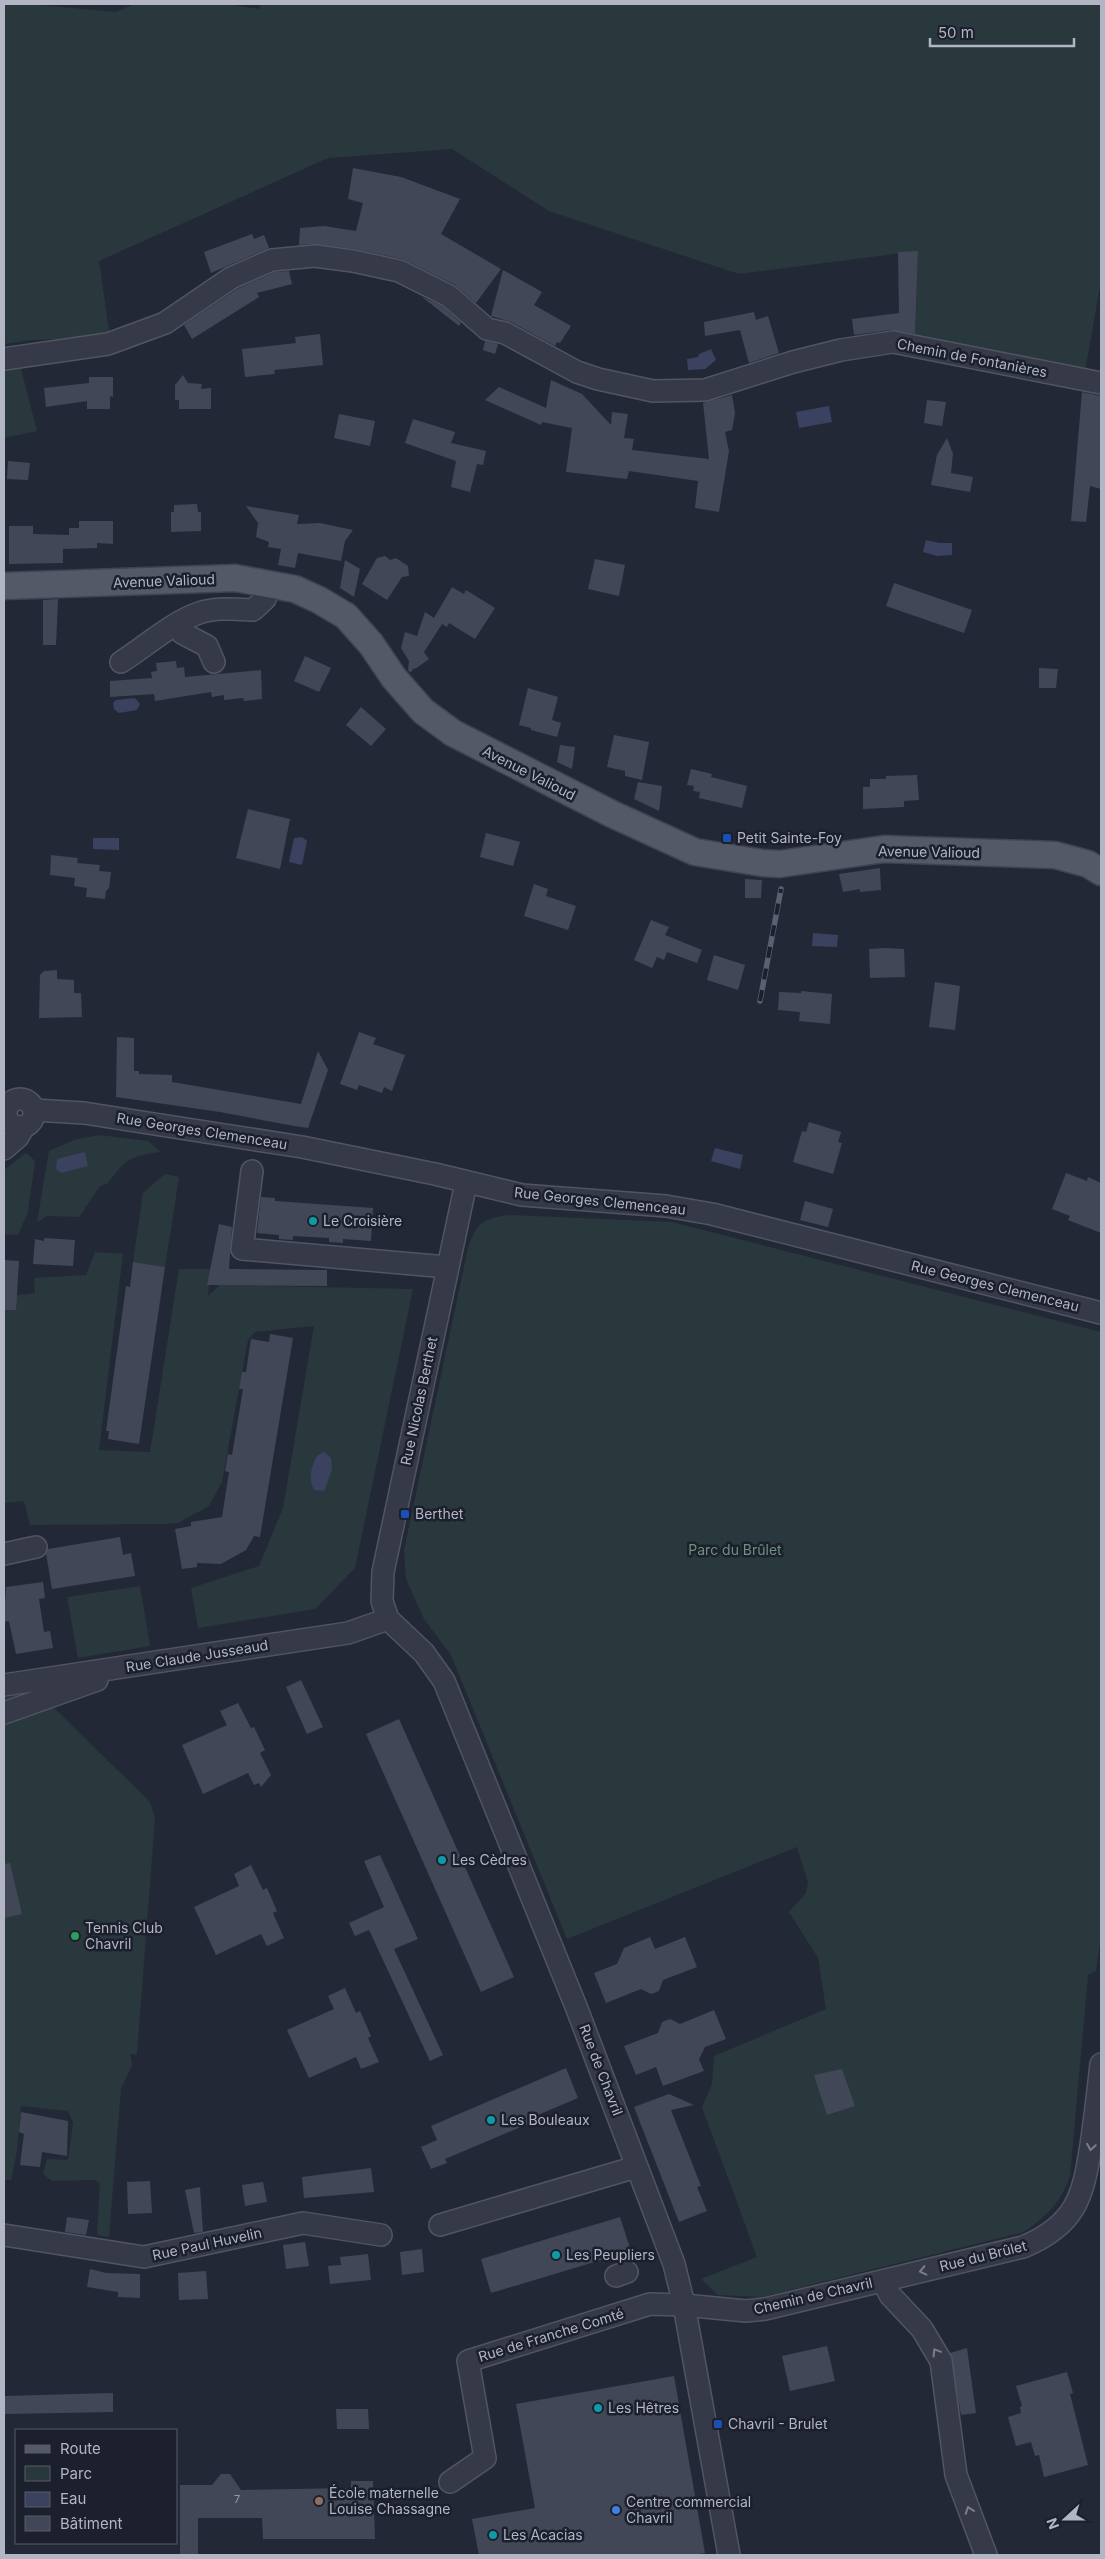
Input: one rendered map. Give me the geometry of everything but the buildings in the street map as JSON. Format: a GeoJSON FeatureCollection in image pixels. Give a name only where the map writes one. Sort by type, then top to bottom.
{"type":"FeatureCollection","features":[{"type":"Feature","properties":{"kind":"main road","name":"Avenue Valioud"},"geometry":{"type":"LineString","coordinates":[[4,586],[235,578],[295,589],[319,600],[346,616],[371,644],[394,678],[423,711],[452,733],[604,810],[695,852],[762,863],[780,864],[884,849],[1055,855],[1088,864],[1101,872]]}},
{"type":"Feature","properties":{"kind":"street","name":"Chemin de Fontanières"},"geometry":{"type":"LineString","coordinates":[[4,360],[108,344],[166,323],[237,274],[272,260],[304,256],[353,261],[399,271],[449,296],[487,328],[505,333],[577,372],[598,379],[653,391],[705,390],[793,362],[842,350],[893,342],[1101,382]]}},
{"type":"Feature","properties":{"kind":"street"},"geometry":{"type":"LineString","coordinates":[[121,662],[177,625],[200,613],[223,609],[253,610],[265,599],[268,583]]}},
{"type":"Feature","properties":{"kind":"street"},"geometry":{"type":"LineString","coordinates":[[177,625],[182,633],[207,646],[214,662]]}},
{"type":"Feature","properties":{"kind":"street"},"geometry":{"type":"LineString","coordinates":[[4,1149],[18,1137],[29,1118],[26,1100],[18,1099],[10,1103],[5,1112]]}},
{"type":"Feature","properties":{"kind":"street","name":"Rue Georges Clemenceau"},"geometry":{"type":"LineString","coordinates":[[29,1118],[84,1112],[302,1147],[435,1174],[522,1195],[666,1206],[712,1214],[1101,1313]]}},
{"type":"Feature","properties":{"kind":"street"},"geometry":{"type":"LineString","coordinates":[[252,1171],[242,1248],[447,1267]]}},
{"type":"Feature","properties":{"kind":"street","name":"Rue Nicolas Berthet"},"geometry":{"type":"LineString","coordinates":[[388,1619],[382,1601],[383,1572],[466,1183]]}},
{"type":"Feature","properties":{"kind":"street"},"geometry":{"type":"LineString","coordinates":[[4,1554],[36,1547]]}},
{"type":"Feature","properties":{"kind":"street","name":"Rue Claude Jusseaud"},"geometry":{"type":"LineString","coordinates":[[4,1682],[107,1669],[348,1633],[388,1619]]}},
{"type":"Feature","properties":{"kind":"street","name":"Rue de Chavril"},"geometry":{"type":"LineString","coordinates":[[388,1619],[424,1653],[444,1681],[584,2024],[636,2167],[674,2264],[684,2304],[729,2555]]}},
{"type":"Feature","properties":{"kind":"street"},"geometry":{"type":"LineString","coordinates":[[4,1712],[98,1680],[107,1669]]}},
{"type":"Feature","properties":{"kind":"street","name":"Rue du Brûlet"},"geometry":{"type":"LineString","coordinates":[[883,2281],[1023,2247],[1044,2238],[1058,2228],[1072,2212],[1085,2183],[1099,2110],[1101,2064]]}},
{"type":"Feature","properties":{"kind":"street"},"geometry":{"type":"LineString","coordinates":[[440,2225],[636,2167]]}},
{"type":"Feature","properties":{"kind":"street","name":"Rue Paul Huvelin"},"geometry":{"type":"LineString","coordinates":[[4,2235],[144,2257],[303,2223],[381,2235]]}},
{"type":"Feature","properties":{"kind":"street","name":"Chemin de Chavril"},"geometry":{"type":"LineString","coordinates":[[684,2304],[746,2312],[883,2281],[890,2295],[922,2329],[941,2361],[956,2475],[986,2555]]}},
{"type":"Feature","properties":{"kind":"street","name":"Rue de Franche Comté"},"geometry":{"type":"LineString","coordinates":[[450,2482],[485,2458],[468,2361],[650,2304],[684,2304]]}},
{"type":"Feature","properties":{"kind":"green space"},"geometry":{"type":"Polygon","coordinates":[[[4,4],[29,4],[116,12],[134,4],[226,4],[259,9],[260,4],[1101,4],[1101,280],[1085,372],[915,338],[918,251],[739,274],[549,211],[452,149],[328,158],[99,261],[110,337],[32,340],[4,344],[4,4]]]}},
{"type":"Feature","properties":{"kind":"green space"},"geometry":{"type":"Polygon","coordinates":[[[20,365],[37,431],[4,438],[4,367],[20,365]]]}},
{"type":"Feature","properties":{"kind":"green space"},"geometry":{"type":"Polygon","coordinates":[[[99,1135],[148,1141],[161,1152],[135,1157],[124,1164],[107,1184],[100,1186],[79,1217],[47,1216],[37,1222],[49,1151],[74,1140],[99,1135]]]}},
{"type":"Feature","properties":{"kind":"green space"},"geometry":{"type":"Polygon","coordinates":[[[26,1153],[35,1161],[28,1212],[18,1235],[4,1234],[4,1170],[26,1153]]]}},
{"type":"Feature","properties":{"kind":"green space"},"geometry":{"type":"Polygon","coordinates":[[[165,1174],[179,1177],[165,1267],[133,1262],[143,1193],[165,1174]]]}},
{"type":"Feature","properties":{"kind":"green space","name":"Parc du Brûlet"},"geometry":{"type":"Polygon","coordinates":[[[511,1215],[672,1222],[1101,1332],[1101,1935],[1096,1971],[1088,1975],[1070,2176],[1058,2201],[1040,2220],[1024,2232],[761,2297],[718,2295],[701,2279],[757,2257],[702,2107],[712,2084],[714,2056],[826,2009],[818,1958],[789,1912],[806,1893],[808,1882],[797,1847],[567,1939],[451,1655],[424,1619],[406,1579],[404,1550],[468,1248],[474,1232],[483,1223],[494,1218],[511,1215]]]}},
{"type":"Feature","properties":{"kind":"green space"},"geometry":{"type":"Polygon","coordinates":[[[95,1252],[123,1254],[99,1450],[150,1452],[179,1269],[210,1269],[208,1296],[220,1285],[413,1289],[355,1568],[315,1609],[198,1628],[191,1588],[259,1566],[283,1508],[314,1326],[255,1332],[248,1340],[222,1482],[209,1506],[178,1523],[30,1525],[24,1501],[4,1503],[4,1297],[35,1293],[34,1278],[86,1275],[95,1252]]]}},
{"type":"Feature","properties":{"kind":"green space"},"geometry":{"type":"Polygon","coordinates":[[[140,1586],[150,1646],[78,1658],[67,1597],[140,1586]]]}},
{"type":"Feature","properties":{"kind":"green space","name":"Tennis Club Chavril"},"geometry":{"type":"Polygon","coordinates":[[[43,1686],[52,1706],[150,1802],[155,1818],[137,2054],[130,2054],[132,2065],[121,2089],[109,2237],[97,2235],[100,2183],[94,2180],[52,2181],[43,2174],[47,2159],[68,2160],[73,2123],[68,2111],[21,2106],[17,2151],[11,2180],[4,2180],[4,1694],[43,1686]]]}},
{"type":"Feature","properties":{"kind":"water"},"geometry":{"type":"Polygon","coordinates":[[[711,349],[716,360],[705,369],[688,370],[687,359],[698,357],[699,354],[711,349]]]}},
{"type":"Feature","properties":{"kind":"water"},"geometry":{"type":"Polygon","coordinates":[[[829,406],[832,422],[799,428],[796,412],[829,406]]]}},
{"type":"Feature","properties":{"kind":"water"},"geometry":{"type":"Polygon","coordinates":[[[926,540],[952,543],[952,555],[937,556],[923,552],[926,540]]]}},
{"type":"Feature","properties":{"kind":"water"},"geometry":{"type":"Polygon","coordinates":[[[135,698],[140,704],[137,710],[119,713],[114,709],[113,703],[116,700],[135,698]]]}},
{"type":"Feature","properties":{"kind":"water"},"geometry":{"type":"Polygon","coordinates":[[[302,837],[307,841],[302,865],[289,862],[294,838],[302,837]]]}},
{"type":"Feature","properties":{"kind":"water"},"geometry":{"type":"Polygon","coordinates":[[[93,838],[119,838],[119,850],[93,849],[93,838]]]}},
{"type":"Feature","properties":{"kind":"water"},"geometry":{"type":"Polygon","coordinates":[[[813,933],[838,935],[837,947],[812,946],[813,933]]]}},
{"type":"Feature","properties":{"kind":"water"},"geometry":{"type":"Polygon","coordinates":[[[715,1148],[743,1155],[740,1169],[711,1161],[715,1148]]]}},
{"type":"Feature","properties":{"kind":"water"},"geometry":{"type":"Polygon","coordinates":[[[85,1152],[88,1166],[61,1173],[56,1169],[57,1159],[85,1152]]]}},
{"type":"Feature","properties":{"kind":"water"},"geometry":{"type":"Polygon","coordinates":[[[324,1452],[331,1458],[332,1469],[325,1489],[323,1491],[314,1490],[311,1481],[313,1464],[317,1456],[324,1452]]]}},
{"type":"Feature","properties":{"kind":"railway"},"geometry":{"type":"LineString","coordinates":[[760,1001],[781,889]]}},
{"type":"Feature","properties":{"kind":"place","name":"Petit Sainte-Foy"},"geometry":{"type":"Point","coordinates":[727,838]}},
{"type":"Feature","properties":{"kind":"place","name":"Le Croisière"},"geometry":{"type":"Point","coordinates":[313,1221]}},
{"type":"Feature","properties":{"kind":"place","name":"Berthet"},"geometry":{"type":"Point","coordinates":[405,1514]}},
{"type":"Feature","properties":{"kind":"place","name":"Les Cèdres"},"geometry":{"type":"Point","coordinates":[442,1860]}},
{"type":"Feature","properties":{"kind":"place","name":"Tennis Club Chavril"},"geometry":{"type":"Point","coordinates":[75,1936]}},
{"type":"Feature","properties":{"kind":"place","name":"Les Bouleaux"},"geometry":{"type":"Point","coordinates":[491,2120]}},
{"type":"Feature","properties":{"kind":"place","name":"Les Peupliers"},"geometry":{"type":"Point","coordinates":[556,2255]}},
{"type":"Feature","properties":{"kind":"place","name":"Les Hêtres"},"geometry":{"type":"Point","coordinates":[598,2408]}},
{"type":"Feature","properties":{"kind":"place","name":"Chavril - Brulet"},"geometry":{"type":"Point","coordinates":[718,2424]}},
{"type":"Feature","properties":{"kind":"place","name":"École maternelle Louise Chassagne"},"geometry":{"type":"Point","coordinates":[319,2501]}},
{"type":"Feature","properties":{"kind":"place","name":"Centre commercial Chavril"},"geometry":{"type":"Point","coordinates":[616,2510]}},
{"type":"Feature","properties":{"kind":"place","name":"Les Acacias"},"geometry":{"type":"Point","coordinates":[493,2535]}}]}
